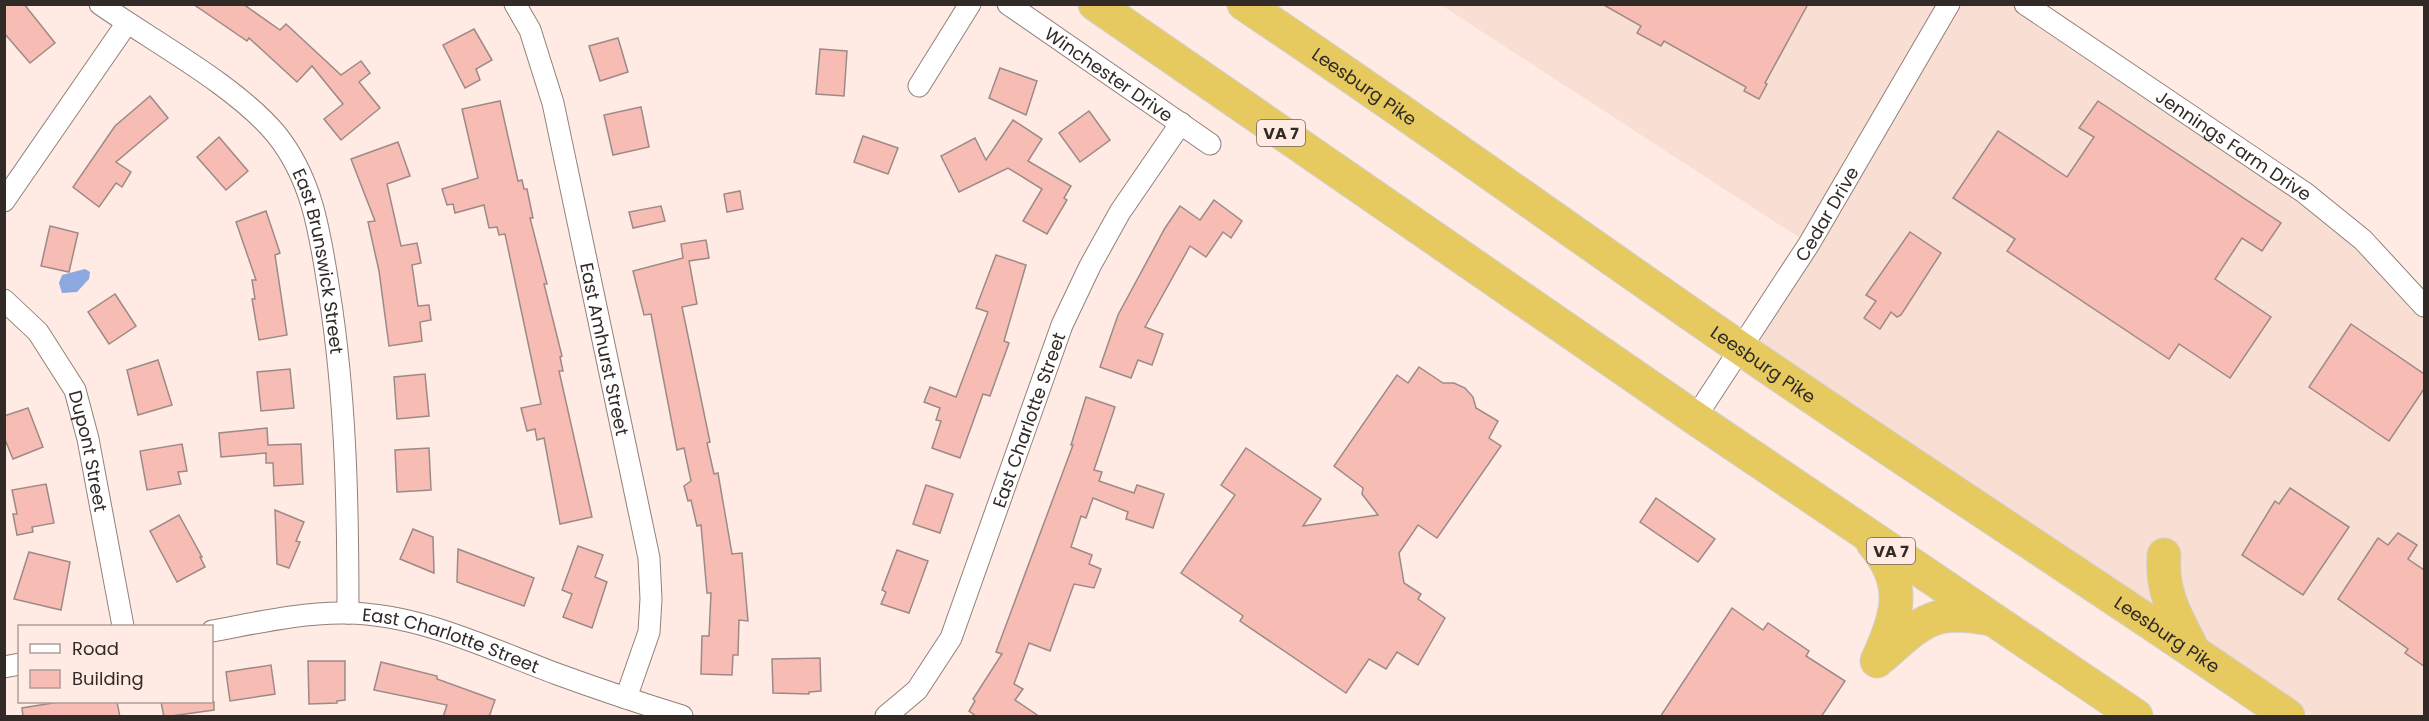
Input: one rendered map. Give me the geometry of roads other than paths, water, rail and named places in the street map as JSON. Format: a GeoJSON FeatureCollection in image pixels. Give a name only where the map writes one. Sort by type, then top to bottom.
{"type":"FeatureCollection","features":[{"type":"Feature","properties":{"kind":"highway","name":"VA 7"},"geometry":{"type":"LineString","coordinates":[[1095,4],[1695,418],[2136,717]]}},
{"type":"Feature","properties":{"kind":"highway","name":"Leesburg Pike"},"geometry":{"type":"LineString","coordinates":[[1244,4],[1359,81],[1741,349],[2118,599],[2288,717]]}},
{"type":"Feature","properties":{"kind":"highway"},"geometry":{"type":"LineString","coordinates":[[1866,534],[1888,563],[1896,588],[1895,613],[1877,661],[1916,627],[1931,619],[1966,615],[1992,619]]}},
{"type":"Feature","properties":{"kind":"highway"},"geometry":{"type":"LineString","coordinates":[[2118,599],[2142,583],[2164,555],[2163,576],[2167,598],[2194,652]]}},
{"type":"Feature","properties":{"kind":"highway"},"geometry":{"type":"LineString","coordinates":[[2087,684],[2114,717]]}},
{"type":"Feature","properties":{"kind":"street","name":"East Brunswick Street"},"geometry":{"type":"LineString","coordinates":[[100,4],[240,99],[275,134],[302,173],[317,215],[338,346],[348,498],[348,613]]}},
{"type":"Feature","properties":{"kind":"street","name":"East Amhurst Street"},"geometry":{"type":"LineString","coordinates":[[515,4],[530,30],[553,103],[649,558],[651,599],[649,632],[626,698]]}},
{"type":"Feature","properties":{"kind":"street"},"geometry":{"type":"LineString","coordinates":[[919,86],[970,4]]}},
{"type":"Feature","properties":{"kind":"street","name":"Winchester Drive"},"geometry":{"type":"LineString","coordinates":[[1008,4],[1210,144]]}},
{"type":"Feature","properties":{"kind":"street","name":"Cedar Drive"},"geometry":{"type":"LineString","coordinates":[[1695,418],[1809,244],[1949,4]]}},
{"type":"Feature","properties":{"kind":"street","name":"Jennings Farm Drive"},"geometry":{"type":"LineString","coordinates":[[2025,4],[2314,200],[2363,240],[2424,306]]}},
{"type":"Feature","properties":{"kind":"street"},"geometry":{"type":"LineString","coordinates":[[4,201],[127,23]]}},
{"type":"Feature","properties":{"kind":"street","name":"East Charlotte Street"},"geometry":{"type":"LineString","coordinates":[[886,717],[917,690],[951,638],[1062,325],[1090,266],[1120,212],[1180,123]]}},
{"type":"Feature","properties":{"kind":"street","name":"Dupont Street"},"geometry":{"type":"LineString","coordinates":[[4,300],[38,332],[75,390],[91,449],[123,625]]}},
{"type":"Feature","properties":{"kind":"street","name":"East Charlotte Street"},"geometry":{"type":"LineString","coordinates":[[213,631],[297,616],[348,613],[413,623],[481,644],[682,717]]}},
{"type":"Feature","properties":{"kind":"water"},"geometry":{"type":"Polygon","coordinates":[[[85,269],[90,272],[89,279],[77,292],[62,293],[59,283],[62,275],[85,269]]]}}]}
